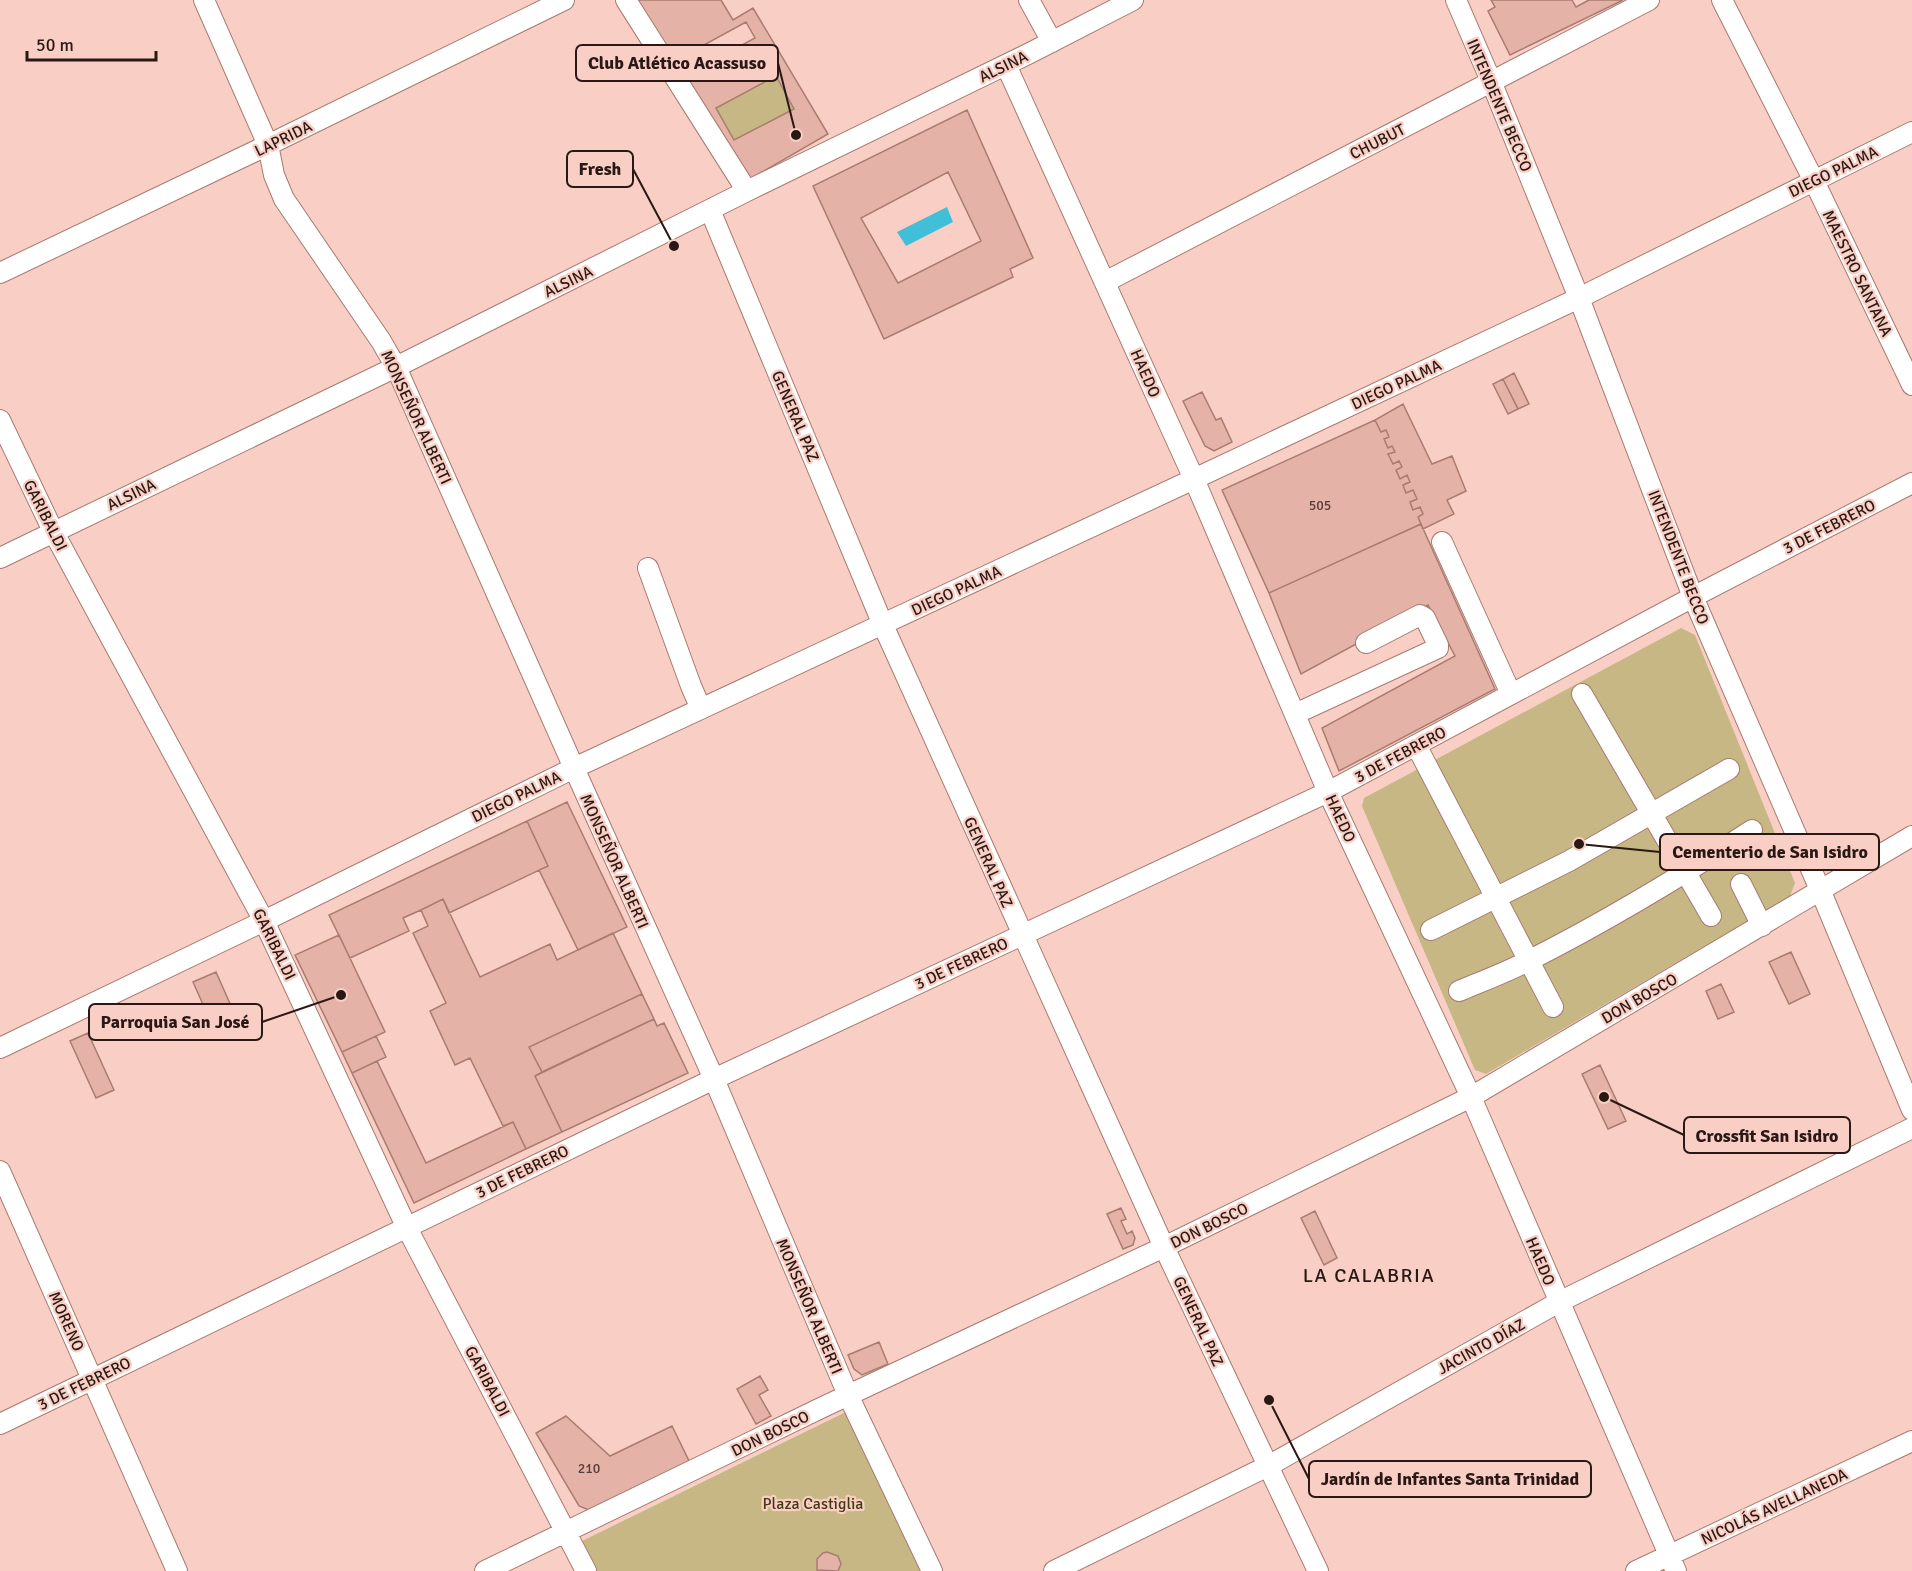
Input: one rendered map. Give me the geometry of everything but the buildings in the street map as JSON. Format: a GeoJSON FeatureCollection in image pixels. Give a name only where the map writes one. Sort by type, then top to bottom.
{"type":"FeatureCollection","features":[{"type":"Feature","properties":{"kind":"street","name":"MONSEÑOR ALBERTI"},"geometry":{"type":"LineString","coordinates":[[204,0],[268,145],[274,175],[284,199],[381,341],[396,367],[714,1078],[848,1395],[932,1571]]}},
{"type":"Feature","properties":{"kind":"street","name":"LAPRIDA"},"geometry":{"type":"LineString","coordinates":[[0,273],[564,0]]}},
{"type":"Feature","properties":{"kind":"street"},"geometry":{"type":"LineString","coordinates":[[626,0],[747,191]]}},
{"type":"Feature","properties":{"kind":"street"},"geometry":{"type":"LineString","coordinates":[[1029,0],[1052,42]]}},
{"type":"Feature","properties":{"kind":"street","name":"ALSINA"},"geometry":{"type":"LineString","coordinates":[[0,558],[396,367],[1133,0]]}},
{"type":"Feature","properties":{"kind":"street","name":"INTENDENTE BECCO"},"geometry":{"type":"LineString","coordinates":[[1456,0],[1579,298],[1693,597],[1821,892],[1912,1110]]}},
{"type":"Feature","properties":{"kind":"street","name":"CHUBUT"},"geometry":{"type":"LineString","coordinates":[[1105,282],[1649,0]]}},
{"type":"Feature","properties":{"kind":"street","name":"MAESTRO SANTANA"},"geometry":{"type":"LineString","coordinates":[[1722,0],[1814,181],[1912,385]]}},
{"type":"Feature","properties":{"kind":"street","name":"HAEDO"},"geometry":{"type":"LineString","coordinates":[[1006,65],[1194,479],[1328,792],[1471,1097],[1672,1563]]}},
{"type":"Feature","properties":{"kind":"street","name":"DIEGO PALMA"},"geometry":{"type":"LineString","coordinates":[[0,1048],[574,768],[1579,298],[1912,132]]}},
{"type":"Feature","properties":{"kind":"street","name":"GENERAL PAZ"},"geometry":{"type":"LineString","coordinates":[[710,210],[883,625],[1164,1247],[1318,1571]]}},
{"type":"Feature","properties":{"kind":"street","name":"GARIBALDI"},"geometry":{"type":"LineString","coordinates":[[0,420],[53,531],[264,921],[406,1226],[586,1571]]}},
{"type":"Feature","properties":{"kind":"street","name":"3 DE FEBRERO"},"geometry":{"type":"LineString","coordinates":[[0,1424],[714,1078],[1328,792],[1912,483]]}},
{"type":"Feature","properties":{"kind":"street"},"geometry":{"type":"LineString","coordinates":[[1442,542],[1511,694]]}},
{"type":"Feature","properties":{"kind":"street"},"geometry":{"type":"LineString","coordinates":[[648,568],[691,686],[702,709]]}},
{"type":"Feature","properties":{"kind":"street"},"geometry":{"type":"LineString","coordinates":[[1295,714],[1438,648],[1425,618],[1420,615],[1366,643]]}},
{"type":"Feature","properties":{"kind":"street"},"geometry":{"type":"LineString","coordinates":[[1582,694],[1711,916]]}},
{"type":"Feature","properties":{"kind":"street"},"geometry":{"type":"LineString","coordinates":[[1416,745],[1553,1007]]}},
{"type":"Feature","properties":{"kind":"street"},"geometry":{"type":"LineString","coordinates":[[1431,930],[1569,861],[1729,769]]}},
{"type":"Feature","properties":{"kind":"street"},"geometry":{"type":"LineString","coordinates":[[1459,991],[1529,961],[1596,926],[1687,873],[1752,830]]}},
{"type":"Feature","properties":{"kind":"street","name":"DON BOSCO"},"geometry":{"type":"LineString","coordinates":[[485,1571],[848,1395],[1164,1247],[1471,1097],[1912,837]]}},
{"type":"Feature","properties":{"kind":"street"},"geometry":{"type":"LineString","coordinates":[[1741,884],[1762,926]]}},
{"type":"Feature","properties":{"kind":"street","name":"JACINTO DÍAZ"},"geometry":{"type":"LineString","coordinates":[[1054,1571],[1268,1466],[1559,1302],[1912,1128]]}},
{"type":"Feature","properties":{"kind":"street","name":"MORENO"},"geometry":{"type":"LineString","coordinates":[[0,1171],[177,1571]]}},
{"type":"Feature","properties":{"kind":"street","name":"NICOLÁS AVELLANEDA"},"geometry":{"type":"LineString","coordinates":[[1636,1571],[1672,1563],[1912,1441]]}},
{"type":"Feature","properties":{"kind":"green space"},"geometry":{"type":"Polygon","coordinates":[[[776,76],[794,109],[734,140],[716,108],[776,76]]]}},
{"type":"Feature","properties":{"kind":"green space"},"geometry":{"type":"Polygon","coordinates":[[[1681,628],[1695,635],[1795,883],[1790,896],[1486,1074],[1475,1070],[1362,806],[1364,798],[1681,628]]]}},
{"type":"Feature","properties":{"kind":"green space","name":"Plaza Castiglia"},"geometry":{"type":"Polygon","coordinates":[[[846,1412],[921,1571],[594,1571],[580,1542],[846,1412]]]}},
{"type":"Feature","properties":{"kind":"water"},"geometry":{"type":"Polygon","coordinates":[[[947,207],[953,222],[906,246],[897,232],[947,207]]]}},
{"type":"Feature","properties":{"kind":"place","name":"Club Atlético Acassuso"},"geometry":{"type":"Point","coordinates":[796,135]}},
{"type":"Feature","properties":{"kind":"place","name":"Fresh"},"geometry":{"type":"Point","coordinates":[674,246]}},
{"type":"Feature","properties":{"kind":"place","name":"Cementerio de San Isidro"},"geometry":{"type":"Point","coordinates":[1579,844]}},
{"type":"Feature","properties":{"kind":"place","name":"Parroquia San José"},"geometry":{"type":"Point","coordinates":[341,995]}},
{"type":"Feature","properties":{"kind":"place","name":"Crossfit San Isidro"},"geometry":{"type":"Point","coordinates":[1604,1097]}},
{"type":"Feature","properties":{"kind":"place","name":"Jardín de Infantes Santa Trinidad"},"geometry":{"type":"Point","coordinates":[1269,1400]}},
{"type":"Feature","properties":{"kind":"district","name":"LA CALABRIA"},"geometry":{"type":"Point","coordinates":[1369,1275]}}]}
